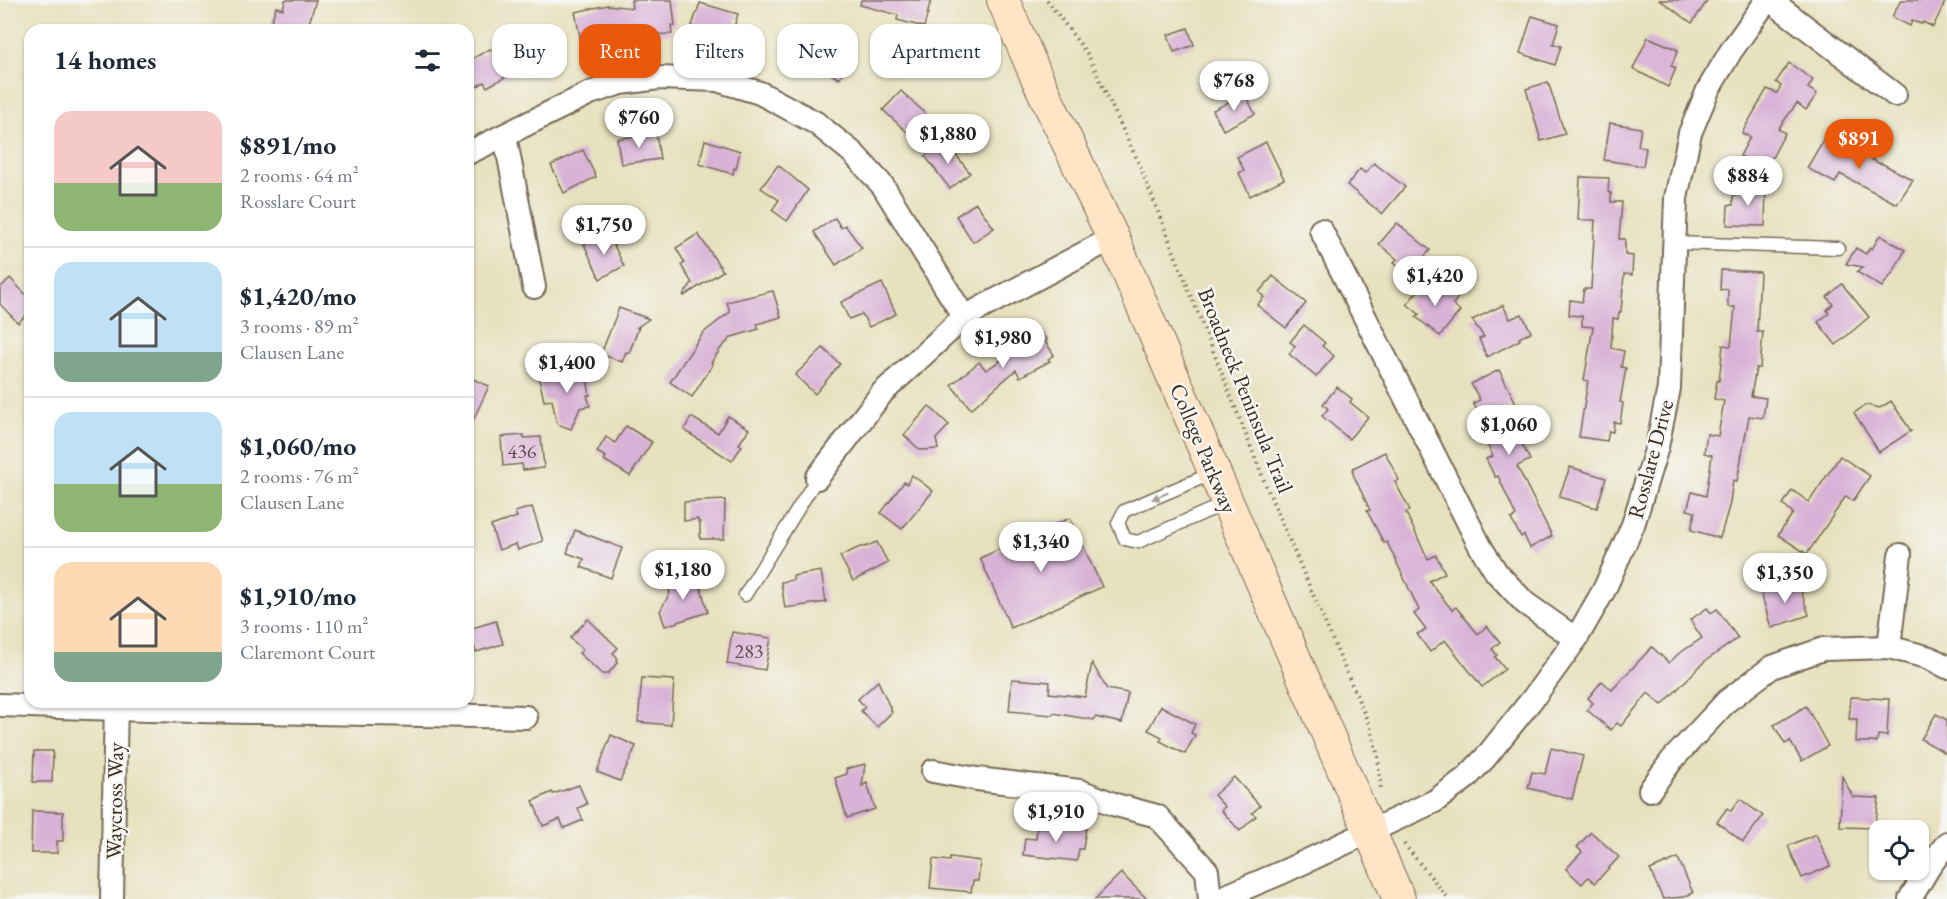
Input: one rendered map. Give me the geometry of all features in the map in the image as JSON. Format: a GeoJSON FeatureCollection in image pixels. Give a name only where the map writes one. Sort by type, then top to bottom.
{"type":"FeatureCollection","features":[{"type":"Feature","properties":{"kind":"main road","name":"College Parkway"},"geometry":{"type":"LineString","coordinates":[[1003,0],[1037,78],[1113,238],[1399,899]]}},
{"type":"Feature","properties":{"kind":"street"},"geometry":{"type":"LineString","coordinates":[[1769,0],[1895,95]]}},
{"type":"Feature","properties":{"kind":"street","name":"Rosslare Drive"},"geometry":{"type":"LineString","coordinates":[[1219,899],[1283,872],[1435,801],[1466,778],[1486,757],[1576,639],[1604,590],[1633,525],[1657,447],[1669,388],[1676,198],[1690,133],[1708,90],[1731,51],[1769,0]]}},
{"type":"Feature","properties":{"kind":"street"},"geometry":{"type":"LineString","coordinates":[[474,150],[591,93],[621,83],[658,78],[717,80],[760,93],[816,123],[852,153],[875,177],[883,186],[964,317]]}},
{"type":"Feature","properties":{"kind":"street"},"geometry":{"type":"LineString","coordinates":[[505,136],[534,287]]}},
{"type":"Feature","properties":{"kind":"street"},"geometry":{"type":"LineString","coordinates":[[1321,230],[1480,546],[1496,572],[1525,603],[1576,639]]}},
{"type":"Feature","properties":{"kind":"street"},"geometry":{"type":"LineString","coordinates":[[817,478],[882,393],[964,317],[1113,238]]}},
{"type":"Feature","properties":{"kind":"street"},"geometry":{"type":"LineString","coordinates":[[1889,646],[1900,555]]}},
{"type":"Feature","properties":{"kind":"street"},"geometry":{"type":"LineString","coordinates":[[1650,790],[1672,760],[1727,701],[1772,667],[1823,649],[1889,646],[1930,658],[1947,667]]}},
{"type":"Feature","properties":{"kind":"street"},"geometry":{"type":"LineString","coordinates":[[0,705],[24,705]]}},
{"type":"Feature","properties":{"kind":"street","name":"Waycross Way"},"geometry":{"type":"LineString","coordinates":[[112,899],[116,708]]}},
{"type":"Feature","properties":{"kind":"street"},"geometry":{"type":"LineString","coordinates":[[218,708],[525,717]]}},
{"type":"Feature","properties":{"kind":"street"},"geometry":{"type":"LineString","coordinates":[[933,771],[977,779],[1080,791],[1116,805],[1157,816],[1207,871],[1210,899]]}},
{"type":"Feature","properties":{"kind":"street"},"geometry":{"type":"LineString","coordinates":[[1910,899],[1947,843]]}},
{"type":"Feature","properties":{"kind":"lane"},"geometry":{"type":"LineString","coordinates":[[1674,243],[1838,249]]}},
{"type":"Feature","properties":{"kind":"lane"},"geometry":{"type":"LineString","coordinates":[[1214,472],[1124,511],[1118,523],[1125,539],[1138,542],[1227,502]]}},
{"type":"Feature","properties":{"kind":"lane"},"geometry":{"type":"LineString","coordinates":[[745,595],[817,478]]}},
{"type":"Feature","properties":{"kind":"path","name":"Broadneck Peninsula Trail"},"geometry":{"type":"LineString","coordinates":[[1047,0],[1088,55],[1140,166],[1267,488],[1371,729],[1378,757],[1382,795]]}},
{"type":"Feature","properties":{"kind":"path"},"geometry":{"type":"LineString","coordinates":[[1402,842],[1449,899]]}},
{"type":"Feature","properties":{"kind":"building"},"geometry":{"type":"Polygon","coordinates":[[[285,0],[316,0],[309,24],[271,22],[276,7],[283,9],[285,0]]]}},
{"type":"Feature","properties":{"kind":"building"},"geometry":{"type":"Polygon","coordinates":[[[631,0],[672,0],[675,24],[671,25],[672,34],[661,34],[661,24],[579,24],[579,32],[575,12],[608,5],[632,8],[631,0]]]}},
{"type":"Feature","properties":{"kind":"building"},"geometry":{"type":"Polygon","coordinates":[[[861,0],[931,0],[925,24],[897,20],[898,15],[860,5],[861,0]]]}},
{"type":"Feature","properties":{"kind":"building"},"geometry":{"type":"Polygon","coordinates":[[[1660,0],[1708,0],[1692,23],[1660,0]]]}},
{"type":"Feature","properties":{"kind":"building"},"geometry":{"type":"Polygon","coordinates":[[[1901,0],[1946,0],[1933,27],[1923,22],[1922,24],[1912,21],[1910,26],[1892,17],[1901,0]]]}},
{"type":"Feature","properties":{"kind":"building"},"geometry":{"type":"Polygon","coordinates":[[[700,3],[738,14],[735,24],[692,24],[700,3]]]}},
{"type":"Feature","properties":{"kind":"building"},"geometry":{"type":"Polygon","coordinates":[[[1532,16],[1559,24],[1553,44],[1561,46],[1555,65],[1520,53],[1532,16]]]}},
{"type":"Feature","properties":{"kind":"building"},"geometry":{"type":"Polygon","coordinates":[[[1188,28],[1194,45],[1174,52],[1168,35],[1188,28]]]}},
{"type":"Feature","properties":{"kind":"building"},"geometry":{"type":"Polygon","coordinates":[[[1648,37],[1678,50],[1671,66],[1676,68],[1668,87],[1633,69],[1648,37]]]}},
{"type":"Feature","properties":{"kind":"building"},"geometry":{"type":"Polygon","coordinates":[[[490,49],[492,78],[503,78],[487,87],[484,82],[474,88],[474,58],[490,49]]]}},
{"type":"Feature","properties":{"kind":"building"},"geometry":{"type":"Polygon","coordinates":[[[1789,63],[1813,80],[1808,88],[1817,94],[1806,110],[1797,103],[1778,129],[1785,133],[1766,169],[1740,156],[1750,137],[1742,133],[1767,89],[1777,93],[1781,86],[1776,82],[1789,63]]]}},
{"type":"Feature","properties":{"kind":"building"},"geometry":{"type":"Polygon","coordinates":[[[1548,82],[1565,134],[1541,141],[1526,89],[1548,82]]]}},
{"type":"Feature","properties":{"kind":"building"},"geometry":{"type":"Polygon","coordinates":[[[901,91],[926,114],[908,133],[883,110],[901,91]]]}},
{"type":"Feature","properties":{"kind":"building"},"geometry":{"type":"Polygon","coordinates":[[[1245,94],[1255,114],[1223,130],[1213,110],[1245,94]]]}},
{"type":"Feature","properties":{"kind":"building"},"geometry":{"type":"Polygon","coordinates":[[[1610,123],[1641,128],[1638,146],[1646,148],[1643,166],[1604,160],[1610,123]]]}},
{"type":"Feature","properties":{"kind":"building"},"geometry":{"type":"Polygon","coordinates":[[[656,133],[660,159],[621,164],[617,139],[656,133]]]}},
{"type":"Feature","properties":{"kind":"building"},"geometry":{"type":"Polygon","coordinates":[[[1825,137],[1842,147],[1844,144],[1913,180],[1897,204],[1840,174],[1835,183],[1807,168],[1825,137]]]}},
{"type":"Feature","properties":{"kind":"building"},"geometry":{"type":"Polygon","coordinates":[[[705,140],[740,151],[733,174],[699,164],[705,140]]]}},
{"type":"Feature","properties":{"kind":"building"},"geometry":{"type":"Polygon","coordinates":[[[945,141],[970,173],[950,189],[925,156],[945,141]]]}},
{"type":"Feature","properties":{"kind":"building"},"geometry":{"type":"Polygon","coordinates":[[[1266,142],[1284,179],[1250,196],[1239,173],[1244,170],[1237,157],[1266,142]]]}},
{"type":"Feature","properties":{"kind":"building"},"geometry":{"type":"Polygon","coordinates":[[[583,150],[596,177],[564,193],[551,165],[583,150]]]}},
{"type":"Feature","properties":{"kind":"building"},"geometry":{"type":"Polygon","coordinates":[[[1374,163],[1405,187],[1382,214],[1347,185],[1360,169],[1365,173],[1374,163]]]}},
{"type":"Feature","properties":{"kind":"building"},"geometry":{"type":"Polygon","coordinates":[[[778,165],[808,190],[787,221],[772,210],[779,200],[761,188],[778,165]]]}},
{"type":"Feature","properties":{"kind":"building"},"geometry":{"type":"Polygon","coordinates":[[[1580,177],[1609,178],[1608,192],[1611,193],[1611,202],[1622,202],[1619,239],[1625,239],[1625,255],[1633,256],[1632,275],[1624,274],[1621,312],[1619,312],[1618,319],[1613,318],[1611,348],[1624,351],[1621,367],[1626,368],[1620,402],[1623,403],[1620,423],[1614,422],[1613,432],[1609,431],[1607,441],[1579,437],[1588,381],[1584,380],[1593,327],[1582,326],[1582,316],[1569,315],[1570,300],[1582,302],[1584,289],[1591,289],[1595,220],[1578,220],[1580,177]]]}},
{"type":"Feature","properties":{"kind":"building"},"geometry":{"type":"Polygon","coordinates":[[[1737,185],[1766,186],[1765,226],[1727,225],[1728,205],[1733,205],[1733,196],[1737,195],[1737,185]]]}},
{"type":"Feature","properties":{"kind":"building"},"geometry":{"type":"Polygon","coordinates":[[[976,203],[994,228],[973,242],[956,216],[976,203]]]}},
{"type":"Feature","properties":{"kind":"building"},"geometry":{"type":"Polygon","coordinates":[[[835,218],[841,228],[845,225],[862,248],[836,265],[814,232],[835,218]]]}},
{"type":"Feature","properties":{"kind":"building"},"geometry":{"type":"Polygon","coordinates":[[[1397,223],[1430,250],[1409,275],[1394,262],[1397,259],[1379,244],[1397,223]]]}},
{"type":"Feature","properties":{"kind":"building"},"geometry":{"type":"Polygon","coordinates":[[[608,233],[624,266],[600,279],[584,244],[608,233]]]}},
{"type":"Feature","properties":{"kind":"building"},"geometry":{"type":"Polygon","coordinates":[[[698,234],[723,271],[684,296],[692,283],[681,265],[685,263],[676,248],[698,234]]]}},
{"type":"Feature","properties":{"kind":"building"},"geometry":{"type":"Polygon","coordinates":[[[1880,235],[1905,250],[1882,287],[1857,272],[1863,267],[1846,264],[1856,248],[1866,254],[1870,247],[1872,249],[1880,235]]]}},
{"type":"Feature","properties":{"kind":"building"},"geometry":{"type":"Polygon","coordinates":[[[1721,270],[1760,272],[1757,332],[1763,332],[1760,368],[1756,368],[1751,396],[1766,398],[1763,418],[1749,416],[1737,481],[1733,480],[1730,503],[1720,538],[1691,530],[1695,512],[1687,510],[1692,492],[1706,496],[1712,455],[1704,453],[1707,434],[1718,436],[1724,401],[1714,399],[1717,381],[1719,381],[1723,345],[1731,346],[1735,307],[1728,307],[1728,289],[1720,290],[1721,270]]]}},
{"type":"Feature","properties":{"kind":"building"},"geometry":{"type":"Polygon","coordinates":[[[1273,276],[1306,303],[1286,328],[1257,305],[1264,297],[1259,292],[1273,276]]]}},
{"type":"Feature","properties":{"kind":"building"},"geometry":{"type":"Polygon","coordinates":[[[10,278],[24,293],[24,317],[18,323],[0,304],[0,288],[10,278]]]}},
{"type":"Feature","properties":{"kind":"building"},"geometry":{"type":"Polygon","coordinates":[[[1426,281],[1437,290],[1443,283],[1459,296],[1453,304],[1460,311],[1440,336],[1416,317],[1419,314],[1407,304],[1426,281]]]}},
{"type":"Feature","properties":{"kind":"building"},"geometry":{"type":"Polygon","coordinates":[[[882,283],[896,314],[869,327],[862,314],[849,319],[841,302],[882,283]]]}},
{"type":"Feature","properties":{"kind":"building"},"geometry":{"type":"Polygon","coordinates":[[[1842,284],[1869,317],[1836,345],[1818,322],[1829,313],[1827,310],[1833,304],[1827,297],[1842,284]]]}},
{"type":"Feature","properties":{"kind":"building"},"geometry":{"type":"Polygon","coordinates":[[[773,291],[781,317],[757,324],[759,329],[732,337],[711,363],[713,364],[692,397],[670,382],[703,333],[730,312],[727,302],[773,291]]]}},
{"type":"Feature","properties":{"kind":"building"},"geometry":{"type":"Polygon","coordinates":[[[1503,305],[1510,319],[1522,314],[1531,332],[1487,357],[1479,339],[1484,337],[1472,320],[1503,305]]]}},
{"type":"Feature","properties":{"kind":"building"},"geometry":{"type":"Polygon","coordinates":[[[619,308],[649,319],[636,328],[639,327],[629,353],[626,352],[622,362],[601,354],[619,308]]]}},
{"type":"Feature","properties":{"kind":"building"},"geometry":{"type":"Polygon","coordinates":[[[1304,325],[1325,343],[1322,346],[1334,356],[1316,377],[1289,354],[1295,346],[1290,342],[1304,325]]]}},
{"type":"Feature","properties":{"kind":"building"},"geometry":{"type":"Polygon","coordinates":[[[1038,329],[1047,340],[1045,341],[1054,355],[1048,359],[1050,361],[1020,377],[1016,370],[971,409],[951,385],[979,362],[986,370],[1023,346],[1020,341],[1038,329]]]}},
{"type":"Feature","properties":{"kind":"building"},"geometry":{"type":"Polygon","coordinates":[[[823,348],[840,364],[815,394],[795,375],[823,348]]]}},
{"type":"Feature","properties":{"kind":"building"},"geometry":{"type":"Polygon","coordinates":[[[584,365],[590,406],[580,408],[571,429],[557,424],[552,400],[544,401],[539,378],[570,371],[569,368],[584,365]]]}},
{"type":"Feature","properties":{"kind":"building"},"geometry":{"type":"Polygon","coordinates":[[[1499,370],[1516,403],[1504,409],[1530,460],[1517,466],[1552,536],[1530,548],[1524,535],[1521,537],[1511,519],[1516,516],[1498,476],[1495,477],[1486,459],[1493,456],[1485,440],[1492,437],[1473,403],[1480,400],[1471,384],[1499,370]]]}},
{"type":"Feature","properties":{"kind":"building"},"geometry":{"type":"Polygon","coordinates":[[[474,380],[489,386],[474,418],[474,380]]]}},
{"type":"Feature","properties":{"kind":"building"},"geometry":{"type":"Polygon","coordinates":[[[1337,387],[1352,399],[1350,402],[1368,417],[1349,439],[1322,416],[1328,409],[1323,404],[1337,387]]]}},
{"type":"Feature","properties":{"kind":"building"},"geometry":{"type":"Polygon","coordinates":[[[1891,401],[1911,431],[1879,452],[1854,413],[1866,405],[1880,408],[1891,401]]]}},
{"type":"Feature","properties":{"kind":"building"},"geometry":{"type":"Polygon","coordinates":[[[929,406],[949,425],[936,439],[938,449],[920,450],[904,435],[929,406]]]}},
{"type":"Feature","properties":{"kind":"building"},"geometry":{"type":"Polygon","coordinates":[[[728,416],[749,429],[732,461],[684,430],[691,417],[718,433],[728,416]]]}},
{"type":"Feature","properties":{"kind":"building"},"geometry":{"type":"Polygon","coordinates":[[[626,426],[652,442],[630,476],[604,460],[606,457],[597,452],[606,437],[615,443],[626,426]]]}},
{"type":"Feature","properties":{"kind":"building"},"geometry":{"type":"Polygon","coordinates":[[[524,435],[524,438],[541,437],[544,468],[523,470],[522,464],[503,466],[501,437],[524,435]]]}},
{"type":"Feature","properties":{"kind":"building"},"geometry":{"type":"Polygon","coordinates":[[[1385,452],[1399,480],[1395,482],[1410,510],[1406,513],[1428,559],[1436,555],[1445,573],[1429,581],[1452,610],[1456,607],[1478,634],[1487,626],[1500,642],[1492,649],[1497,655],[1495,657],[1505,669],[1482,687],[1445,640],[1430,652],[1417,634],[1426,630],[1414,614],[1419,610],[1387,542],[1384,543],[1367,511],[1370,510],[1353,474],[1353,468],[1385,452]]]}},
{"type":"Feature","properties":{"kind":"building"},"geometry":{"type":"Polygon","coordinates":[[[1840,456],[1870,476],[1853,501],[1846,496],[1807,554],[1778,535],[1793,513],[1783,504],[1792,490],[1809,502],[1840,456]]]}},
{"type":"Feature","properties":{"kind":"building"},"geometry":{"type":"Polygon","coordinates":[[[1570,467],[1606,478],[1597,508],[1559,497],[1570,467]]]}},
{"type":"Feature","properties":{"kind":"building"},"geometry":{"type":"Polygon","coordinates":[[[912,475],[933,491],[902,529],[881,513],[904,482],[907,484],[912,475]]]}},
{"type":"Feature","properties":{"kind":"building"},"geometry":{"type":"Polygon","coordinates":[[[725,500],[724,539],[700,539],[698,519],[684,521],[684,502],[725,500]]]}},
{"type":"Feature","properties":{"kind":"building"},"geometry":{"type":"Polygon","coordinates":[[[532,507],[543,541],[518,550],[516,544],[499,550],[491,526],[517,517],[515,512],[532,507]]]}},
{"type":"Feature","properties":{"kind":"building"},"geometry":{"type":"Polygon","coordinates":[[[1070,518],[1102,587],[1011,628],[980,558],[1070,518]]]}},
{"type":"Feature","properties":{"kind":"building"},"geometry":{"type":"Polygon","coordinates":[[[575,530],[622,548],[611,578],[581,567],[584,559],[567,553],[575,530]]]}},
{"type":"Feature","properties":{"kind":"building"},"geometry":{"type":"Polygon","coordinates":[[[877,542],[888,563],[853,581],[840,556],[877,542]]]}},
{"type":"Feature","properties":{"kind":"building"},"geometry":{"type":"Polygon","coordinates":[[[821,571],[826,602],[785,608],[781,582],[793,580],[793,576],[821,571]]]}},
{"type":"Feature","properties":{"kind":"building"},"geometry":{"type":"Polygon","coordinates":[[[691,574],[695,587],[700,585],[708,612],[665,626],[660,611],[670,593],[666,583],[691,574]]]}},
{"type":"Feature","properties":{"kind":"building"},"geometry":{"type":"Polygon","coordinates":[[[1797,579],[1809,615],[1771,628],[1761,592],[1797,579]]]}},
{"type":"Feature","properties":{"kind":"building"},"geometry":{"type":"Polygon","coordinates":[[[1707,608],[1711,613],[1717,609],[1738,638],[1704,662],[1662,705],[1648,693],[1621,726],[1617,723],[1611,730],[1587,710],[1593,703],[1588,698],[1602,681],[1612,690],[1652,647],[1669,663],[1702,638],[1690,620],[1707,608]]]}},
{"type":"Feature","properties":{"kind":"building"},"geometry":{"type":"Polygon","coordinates":[[[588,619],[618,648],[613,653],[617,657],[617,663],[608,674],[602,674],[579,653],[583,650],[570,638],[588,619]]]}},
{"type":"Feature","properties":{"kind":"building"},"geometry":{"type":"Polygon","coordinates":[[[496,621],[503,644],[476,652],[474,628],[496,621]]]}},
{"type":"Feature","properties":{"kind":"building"},"geometry":{"type":"Polygon","coordinates":[[[732,632],[771,638],[765,670],[727,664],[732,632]]]}},
{"type":"Feature","properties":{"kind":"building"},"geometry":{"type":"Polygon","coordinates":[[[1092,663],[1107,689],[1128,693],[1122,723],[1095,717],[1094,720],[1053,713],[1052,715],[1009,711],[1012,679],[1050,682],[1049,693],[1085,697],[1092,663]]]}},
{"type":"Feature","properties":{"kind":"building"},"geometry":{"type":"Polygon","coordinates":[[[642,678],[674,680],[671,725],[638,722],[642,678]]]}},
{"type":"Feature","properties":{"kind":"building"},"geometry":{"type":"Polygon","coordinates":[[[878,681],[892,712],[877,727],[861,711],[865,707],[858,699],[878,681]]]}},
{"type":"Feature","properties":{"kind":"building"},"geometry":{"type":"Polygon","coordinates":[[[1851,697],[1889,699],[1887,736],[1878,735],[1877,742],[1856,742],[1857,719],[1849,719],[1851,697]]]}},
{"type":"Feature","properties":{"kind":"building"},"geometry":{"type":"Polygon","coordinates":[[[1161,706],[1195,724],[1191,733],[1195,735],[1185,754],[1160,741],[1162,737],[1148,730],[1161,706]]]}},
{"type":"Feature","properties":{"kind":"building"},"geometry":{"type":"Polygon","coordinates":[[[1806,706],[1828,746],[1802,761],[1790,741],[1785,744],[1774,725],[1806,706]]]}},
{"type":"Feature","properties":{"kind":"building"},"geometry":{"type":"Polygon","coordinates":[[[1936,714],[1947,720],[1947,754],[1921,739],[1936,714]]]}},
{"type":"Feature","properties":{"kind":"building"},"geometry":{"type":"Polygon","coordinates":[[[611,735],[636,746],[620,781],[597,772],[611,735]]]}},
{"type":"Feature","properties":{"kind":"building"},"geometry":{"type":"Polygon","coordinates":[[[1551,748],[1583,756],[1572,799],[1528,788],[1532,772],[1545,774],[1551,748]]]}},
{"type":"Feature","properties":{"kind":"building"},"geometry":{"type":"Polygon","coordinates":[[[34,751],[53,751],[52,782],[33,782],[34,751]]]}},
{"type":"Feature","properties":{"kind":"building"},"geometry":{"type":"Polygon","coordinates":[[[865,764],[862,786],[867,783],[875,809],[847,818],[835,778],[847,774],[846,769],[865,764]]]}},
{"type":"Feature","properties":{"kind":"building"},"geometry":{"type":"Polygon","coordinates":[[[1842,776],[1853,797],[1879,798],[1876,820],[1869,820],[1869,828],[1840,827],[1842,776]]]}},
{"type":"Feature","properties":{"kind":"building"},"geometry":{"type":"Polygon","coordinates":[[[1234,777],[1260,806],[1252,813],[1256,816],[1240,831],[1221,810],[1225,807],[1214,795],[1234,777]]]}},
{"type":"Feature","properties":{"kind":"building"},"geometry":{"type":"Polygon","coordinates":[[[579,785],[587,804],[578,808],[583,820],[564,828],[560,819],[543,826],[533,801],[552,792],[553,794],[579,785]]]}},
{"type":"Feature","properties":{"kind":"building"},"geometry":{"type":"Polygon","coordinates":[[[1740,799],[1763,816],[1743,842],[1717,822],[1727,808],[1731,811],[1740,799]]]}},
{"type":"Feature","properties":{"kind":"building"},"geometry":{"type":"Polygon","coordinates":[[[32,811],[63,812],[63,841],[57,841],[57,853],[31,853],[32,811]]]}},
{"type":"Feature","properties":{"kind":"building"},"geometry":{"type":"Polygon","coordinates":[[[1065,825],[1086,828],[1083,849],[1079,849],[1077,861],[1023,855],[1025,838],[1036,839],[1037,827],[1065,830],[1065,825]]]}},
{"type":"Feature","properties":{"kind":"building"},"geometry":{"type":"Polygon","coordinates":[[[1591,832],[1619,857],[1595,883],[1588,877],[1582,884],[1566,869],[1582,852],[1577,847],[1591,832]]]}},
{"type":"Feature","properties":{"kind":"building"},"geometry":{"type":"Polygon","coordinates":[[[1816,834],[1830,866],[1802,878],[1788,846],[1816,834]]]}},
{"type":"Feature","properties":{"kind":"building"},"geometry":{"type":"Polygon","coordinates":[[[950,857],[980,861],[978,881],[973,881],[971,892],[930,888],[933,859],[950,861],[950,857]]]}},
{"type":"Feature","properties":{"kind":"building"},"geometry":{"type":"Polygon","coordinates":[[[1678,858],[1693,893],[1683,897],[1663,899],[1650,870],[1678,858]]]}},
{"type":"Feature","properties":{"kind":"building"},"geometry":{"type":"Polygon","coordinates":[[[1121,873],[1147,899],[1095,899],[1121,873]]]}}]}
